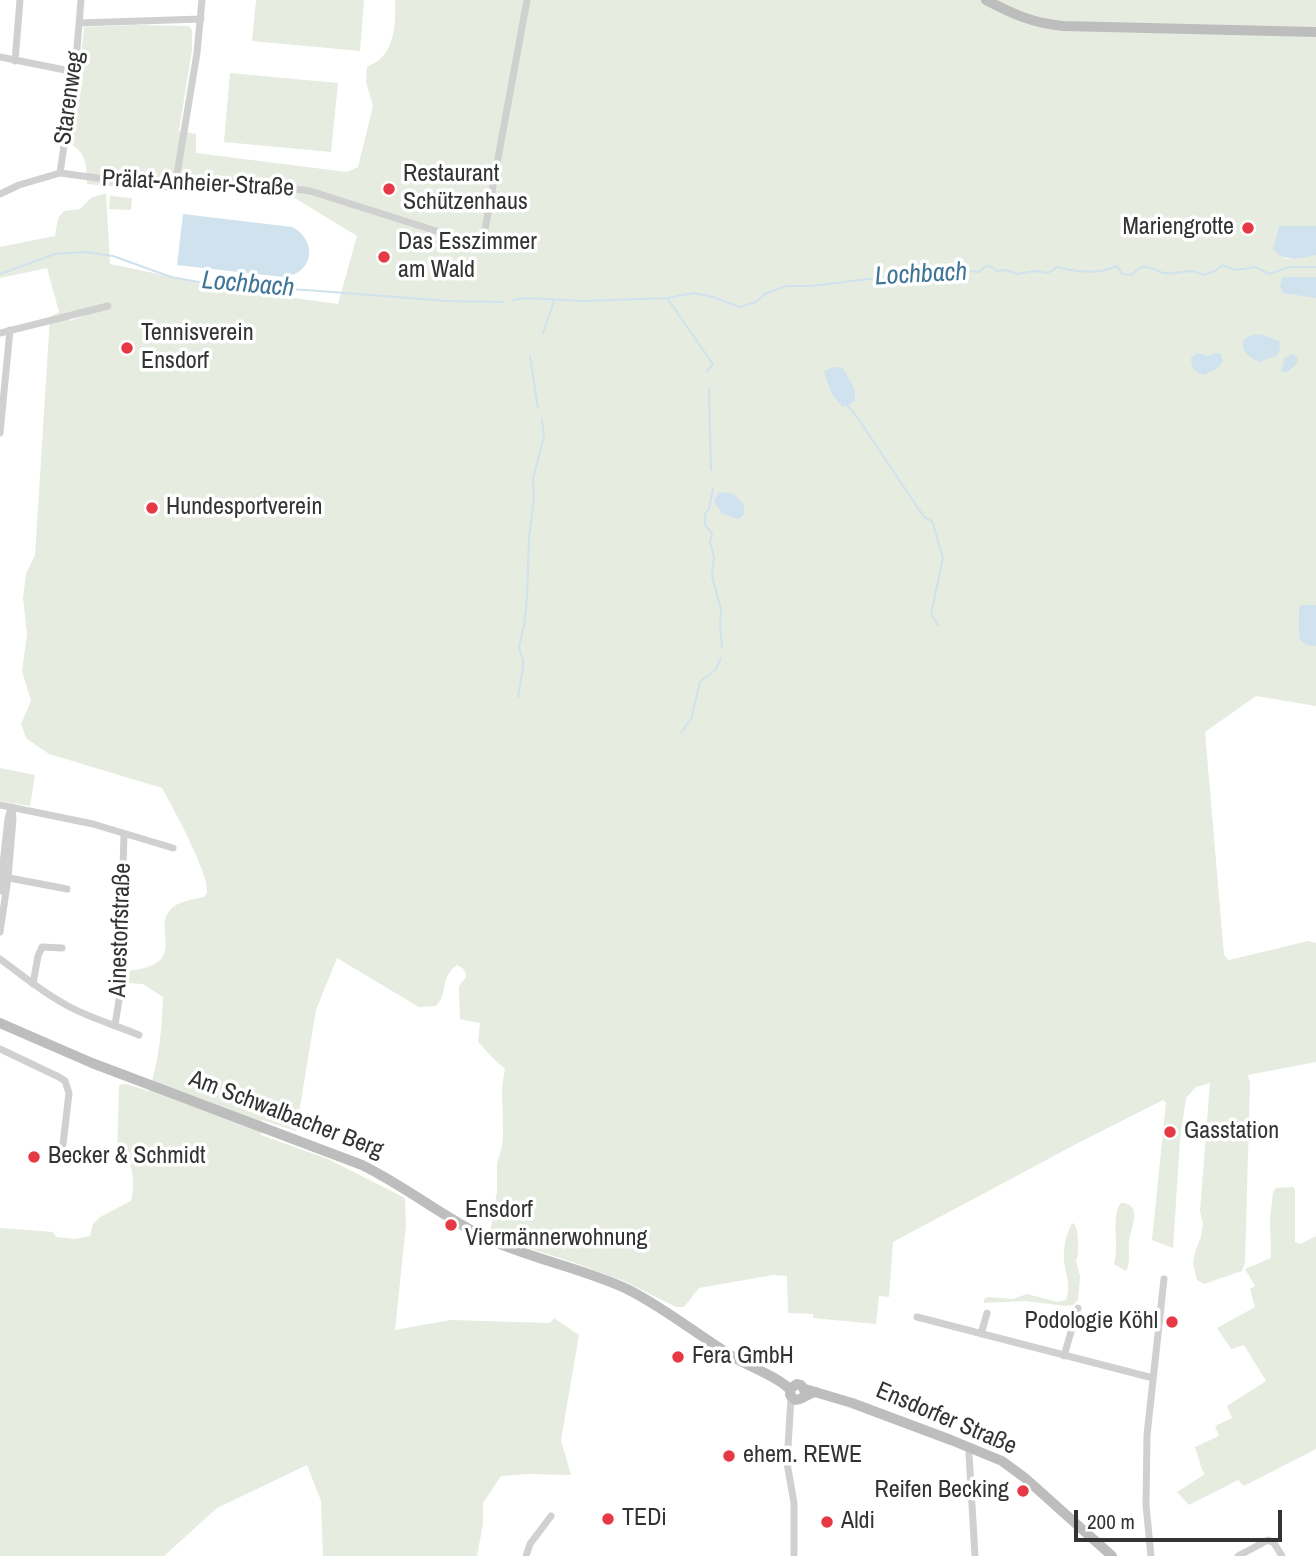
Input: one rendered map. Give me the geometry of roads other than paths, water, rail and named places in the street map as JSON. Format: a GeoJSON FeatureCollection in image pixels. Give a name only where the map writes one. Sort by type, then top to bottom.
{"type":"FeatureCollection","features":[{"type":"Feature","properties":{"kind":"main road"},"geometry":{"type":"LineString","coordinates":[[986,0],[1013,15],[1063,26],[1316,32]]}},
{"type":"Feature","properties":{"kind":"main road","name":"Am Schwalbacher Berg"},"geometry":{"type":"LineString","coordinates":[[0,1023],[92,1063],[362,1165],[490,1240],[628,1290],[656,1305],[719,1348],[797,1393]]}},
{"type":"Feature","properties":{"kind":"main road","name":"Ensdorfer Straße"},"geometry":{"type":"LineString","coordinates":[[797,1393],[818,1392],[852,1403],[971,1447],[1011,1467],[1112,1556]]}},
{"type":"Feature","properties":{"kind":"street"},"geometry":{"type":"LineString","coordinates":[[15,61],[20,0]]}},
{"type":"Feature","properties":{"kind":"street","name":"Starenweg"},"geometry":{"type":"LineString","coordinates":[[60,173],[75,72],[81,0]]}},
{"type":"Feature","properties":{"kind":"street"},"geometry":{"type":"LineString","coordinates":[[176,186],[202,0]]}},
{"type":"Feature","properties":{"kind":"street","name":"Prälat-Anheier-Straße"},"geometry":{"type":"LineString","coordinates":[[0,194],[19,185],[60,173],[158,186],[238,182],[310,191],[452,236],[484,240],[527,0]]}},
{"type":"Feature","properties":{"kind":"street","name":"Starenweg"},"geometry":{"type":"LineString","coordinates":[[80,23],[201,19]]}},
{"type":"Feature","properties":{"kind":"street"},"geometry":{"type":"LineString","coordinates":[[0,57],[75,72]]}},
{"type":"Feature","properties":{"kind":"street"},"geometry":{"type":"LineString","coordinates":[[0,333],[108,306]]}},
{"type":"Feature","properties":{"kind":"street"},"geometry":{"type":"LineString","coordinates":[[0,433],[10,330]]}},
{"type":"Feature","properties":{"kind":"street"},"geometry":{"type":"LineString","coordinates":[[0,805],[93,824],[173,848]]}},
{"type":"Feature","properties":{"kind":"street"},"geometry":{"type":"LineString","coordinates":[[0,932],[4,914],[3,877],[8,819],[12,807]]}},
{"type":"Feature","properties":{"kind":"street","name":"Ainestorfstraße"},"geometry":{"type":"LineString","coordinates":[[115,1025],[119,1000],[124,834]]}},
{"type":"Feature","properties":{"kind":"street"},"geometry":{"type":"LineString","coordinates":[[3,877],[67,889]]}},
{"type":"Feature","properties":{"kind":"street"},"geometry":{"type":"LineString","coordinates":[[0,891],[3,877]]}},
{"type":"Feature","properties":{"kind":"street"},"geometry":{"type":"LineString","coordinates":[[33,984],[42,947],[62,947]]}},
{"type":"Feature","properties":{"kind":"street"},"geometry":{"type":"LineString","coordinates":[[0,959],[67,1006],[139,1035]]}},
{"type":"Feature","properties":{"kind":"street"},"geometry":{"type":"LineString","coordinates":[[0,1049],[59,1077],[68,1086],[63,1144],[56,1156]]}},
{"type":"Feature","properties":{"kind":"street"},"geometry":{"type":"LineString","coordinates":[[1151,1556],[1146,1506],[1148,1417],[1164,1279]]}},
{"type":"Feature","properties":{"kind":"street"},"geometry":{"type":"LineString","coordinates":[[1064,1356],[1078,1308]]}},
{"type":"Feature","properties":{"kind":"street"},"geometry":{"type":"LineString","coordinates":[[981,1334],[987,1313]]}},
{"type":"Feature","properties":{"kind":"street"},"geometry":{"type":"LineString","coordinates":[[917,1317],[1153,1378]]}},
{"type":"Feature","properties":{"kind":"street"},"geometry":{"type":"LineString","coordinates":[[794,1556],[794,1503],[787,1471],[789,1423],[797,1393]]}},
{"type":"Feature","properties":{"kind":"street"},"geometry":{"type":"LineString","coordinates":[[971,1447],[969,1454],[975,1556]]}},
{"type":"Feature","properties":{"kind":"street"},"geometry":{"type":"LineString","coordinates":[[526,1556],[530,1544],[551,1516]]}},
{"type":"Feature","properties":{"kind":"street"},"geometry":{"type":"LineString","coordinates":[[1238,1556],[1268,1540],[1274,1543],[1282,1556]]}},
{"type":"Feature","properties":{"kind":"water"},"geometry":{"type":"Polygon","coordinates":[[[183,214],[292,227],[306,240],[309,256],[301,270],[283,277],[177,265],[183,214]]]}},
{"type":"Feature","properties":{"kind":"water"},"geometry":{"type":"Polygon","coordinates":[[[1279,226],[1316,226],[1316,255],[1287,258],[1277,253],[1273,249],[1279,226]]]}},
{"type":"Feature","properties":{"kind":"water"},"geometry":{"type":"Polygon","coordinates":[[[1283,277],[1316,277],[1316,298],[1283,293],[1280,286],[1283,277]]]}},
{"type":"Feature","properties":{"kind":"water"},"geometry":{"type":"Polygon","coordinates":[[[1260,334],[1279,341],[1280,348],[1277,356],[1259,362],[1247,354],[1243,344],[1249,336],[1260,334]]]}},
{"type":"Feature","properties":{"kind":"water"},"geometry":{"type":"Polygon","coordinates":[[[1197,353],[1208,356],[1221,354],[1223,362],[1215,370],[1203,375],[1196,371],[1192,364],[1191,358],[1197,353]]]}},
{"type":"Feature","properties":{"kind":"water"},"geometry":{"type":"Polygon","coordinates":[[[1292,354],[1297,357],[1298,362],[1288,372],[1283,372],[1283,359],[1292,354]]]}},
{"type":"Feature","properties":{"kind":"water"},"geometry":{"type":"Polygon","coordinates":[[[834,367],[843,368],[855,390],[855,401],[843,407],[831,391],[824,371],[834,367]]]}},
{"type":"Feature","properties":{"kind":"water"},"geometry":{"type":"Polygon","coordinates":[[[719,492],[733,494],[744,504],[744,514],[739,519],[722,514],[714,501],[719,492]]]}},
{"type":"Feature","properties":{"kind":"water"},"geometry":{"type":"Polygon","coordinates":[[[1300,605],[1316,605],[1316,646],[1306,645],[1299,638],[1300,605]]]}},
{"type":"Feature","properties":{"kind":"waterway","name":"Lochbach"},"geometry":{"type":"LineString","coordinates":[[0,274],[55,254],[86,252],[113,256],[171,277],[221,286],[448,301],[504,302]]}},
{"type":"Feature","properties":{"kind":"waterway","name":"Lochbach"},"geometry":{"type":"LineString","coordinates":[[513,300],[667,298],[694,293],[740,307],[786,286],[812,286],[917,273],[931,277],[951,272],[979,272],[990,266],[997,271],[1006,270],[1017,274],[1036,271],[1048,273],[1057,267],[1095,272],[1117,266],[1122,274],[1126,275],[1145,267],[1164,273],[1193,271],[1204,275],[1222,265],[1235,270],[1256,267],[1269,274],[1289,267],[1316,267]]}},
{"type":"Feature","properties":{"kind":"waterway"},"geometry":{"type":"LineString","coordinates":[[667,298],[713,364],[707,371]]}},
{"type":"Feature","properties":{"kind":"waterway"},"geometry":{"type":"LineString","coordinates":[[543,333],[554,301]]}},
{"type":"Feature","properties":{"kind":"waterway"},"geometry":{"type":"LineString","coordinates":[[530,356],[538,408]]}},
{"type":"Feature","properties":{"kind":"waterway"},"geometry":{"type":"LineString","coordinates":[[709,388],[711,470]]}},
{"type":"Feature","properties":{"kind":"waterway"},"geometry":{"type":"LineString","coordinates":[[847,405],[924,517],[932,521],[943,558],[931,614],[938,625]]}},
{"type":"Feature","properties":{"kind":"waterway"},"geometry":{"type":"LineString","coordinates":[[518,697],[523,667],[519,647],[527,599],[533,479],[544,436],[542,420]]}},
{"type":"Feature","properties":{"kind":"waterway"},"geometry":{"type":"LineString","coordinates":[[713,488],[709,509],[705,514],[705,525],[712,533],[712,576],[721,610],[722,648]]}},
{"type":"Feature","properties":{"kind":"waterway"},"geometry":{"type":"LineString","coordinates":[[681,733],[691,719],[700,682],[716,669],[721,658]]}},
{"type":"Feature","properties":{"kind":"place","name":"Restaurant Schützenhaus"},"geometry":{"type":"Point","coordinates":[389,189]}},
{"type":"Feature","properties":{"kind":"place","name":"Mariengrotte"},"geometry":{"type":"Point","coordinates":[1248,228]}},
{"type":"Feature","properties":{"kind":"place","name":"Das Esszimmer am Wald"},"geometry":{"type":"Point","coordinates":[384,257]}},
{"type":"Feature","properties":{"kind":"place","name":"Tennisverein Ensdorf"},"geometry":{"type":"Point","coordinates":[127,348]}},
{"type":"Feature","properties":{"kind":"place","name":"Hundesportverein"},"geometry":{"type":"Point","coordinates":[152,508]}},
{"type":"Feature","properties":{"kind":"place","name":"Gasstation"},"geometry":{"type":"Point","coordinates":[1170,1132]}},
{"type":"Feature","properties":{"kind":"place","name":"Becker & Schmidt"},"geometry":{"type":"Point","coordinates":[34,1157]}},
{"type":"Feature","properties":{"kind":"place","name":"Ensdorf Viermännerwohnung"},"geometry":{"type":"Point","coordinates":[451,1225]}},
{"type":"Feature","properties":{"kind":"place","name":"Podologie Köhl"},"geometry":{"type":"Point","coordinates":[1172,1322]}},
{"type":"Feature","properties":{"kind":"place","name":"Fera GmbH"},"geometry":{"type":"Point","coordinates":[678,1357]}},
{"type":"Feature","properties":{"kind":"place","name":"ehem. REWE"},"geometry":{"type":"Point","coordinates":[729,1456]}},
{"type":"Feature","properties":{"kind":"place","name":"Reifen Becking"},"geometry":{"type":"Point","coordinates":[1023,1491]}},
{"type":"Feature","properties":{"kind":"place","name":"TEDi"},"geometry":{"type":"Point","coordinates":[608,1519]}},
{"type":"Feature","properties":{"kind":"place","name":"Aldi"},"geometry":{"type":"Point","coordinates":[827,1522]}}]}
